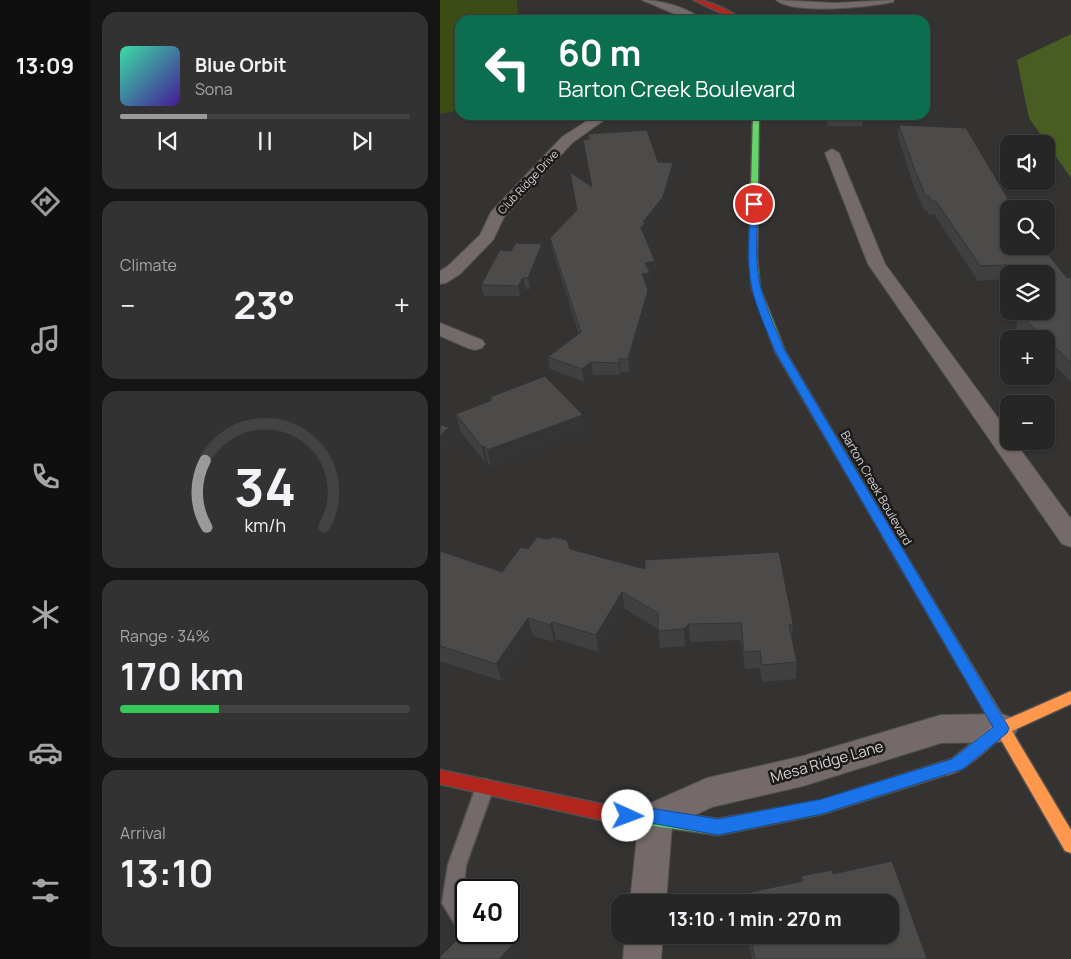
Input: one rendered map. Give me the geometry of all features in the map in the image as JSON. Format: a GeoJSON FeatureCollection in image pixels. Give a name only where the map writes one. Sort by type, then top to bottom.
{"type":"FeatureCollection","features":[{"type":"Feature","properties":{"kind":"street"},"geometry":{"type":"LineString","coordinates":[[646,0],[686,15]]}},
{"type":"Feature","properties":{"kind":"street"},"geometry":{"type":"LineString","coordinates":[[696,0],[732,15]]}},
{"type":"Feature","properties":{"kind":"street"},"geometry":{"type":"LineString","coordinates":[[780,0],[815,6],[850,5],[890,0]]}},
{"type":"Feature","properties":{"kind":"street","name":"Club Ridge Drive"},"geometry":{"type":"LineString","coordinates":[[440,279],[454,270],[487,237],[497,215],[567,140],[597,120]]}},
{"type":"Feature","properties":{"kind":"street","name":"Barton Creek Boulevard"},"geometry":{"type":"LineString","coordinates":[[756,120],[753,258],[756,288],[780,351],[1071,845]]}},
{"type":"Feature","properties":{"kind":"street"},"geometry":{"type":"LineString","coordinates":[[832,153],[876,264],[1071,538]]}},
{"type":"Feature","properties":{"kind":"street"},"geometry":{"type":"LineString","coordinates":[[440,329],[475,344]]}},
{"type":"Feature","properties":{"kind":"street","name":"Mesa Ridge Lane"},"geometry":{"type":"LineString","coordinates":[[440,777],[615,815],[656,817],[707,793],[803,771],[941,729],[1002,728],[1071,697]]}},
{"type":"Feature","properties":{"kind":"street"},"geometry":{"type":"LineString","coordinates":[[649,894],[656,817]]}},
{"type":"Feature","properties":{"kind":"street"},"geometry":{"type":"LineString","coordinates":[[642,959],[643,944]]}},
{"type":"Feature","properties":{"kind":"lane"},"geometry":{"type":"LineString","coordinates":[[455,879],[457,864],[485,787]]}},
{"type":"Feature","properties":{"kind":"lane"},"geometry":{"type":"LineString","coordinates":[[455,880],[452,903],[455,907]]}},
{"type":"Feature","properties":{"kind":"green space"},"geometry":{"type":"Polygon","coordinates":[[[440,0],[517,0],[518,15],[455,15],[455,111],[440,114],[440,0]]]}},
{"type":"Feature","properties":{"kind":"green space"},"geometry":{"type":"Polygon","coordinates":[[[1071,34],[1071,178],[1055,155],[1055,135],[1041,135],[1029,118],[1017,60],[1071,34]]]}},
{"type":"Feature","properties":{"kind":"building"},"geometry":{"type":"Polygon","coordinates":[[[899,125],[966,128],[1000,185],[1000,190],[1003,190],[1009,200],[1000,200],[1000,255],[1048,255],[1067,278],[1071,277],[1071,362],[1055,347],[1055,330],[1036,330],[1026,320],[1055,320],[1055,265],[980,266],[936,201],[931,201],[929,196],[926,196],[899,125]]]}},
{"type":"Feature","properties":{"kind":"building"},"geometry":{"type":"Polygon","coordinates":[[[647,130],[658,162],[673,163],[663,197],[643,222],[646,222],[641,228],[655,261],[645,263],[650,273],[642,274],[648,290],[628,359],[619,359],[619,363],[591,362],[582,369],[548,357],[581,332],[550,238],[577,210],[570,172],[592,187],[583,140],[589,139],[588,134],[647,130]]]}},
{"type":"Feature","properties":{"kind":"building"},"geometry":{"type":"Polygon","coordinates":[[[516,243],[542,244],[528,278],[523,278],[518,286],[481,285],[500,250],[511,251],[516,243]]]}},
{"type":"Feature","properties":{"kind":"building"},"geometry":{"type":"Polygon","coordinates":[[[545,376],[583,415],[487,450],[484,446],[482,447],[456,414],[492,400],[490,397],[545,376]]]}},
{"type":"Feature","properties":{"kind":"building"},"geometry":{"type":"Polygon","coordinates":[[[440,425],[449,427],[440,436],[440,425]]]}},
{"type":"Feature","properties":{"kind":"building"},"geometry":{"type":"Polygon","coordinates":[[[537,537],[547,539],[554,537],[567,540],[570,549],[645,569],[645,560],[779,552],[793,624],[789,625],[797,662],[762,665],[760,651],[744,652],[741,623],[689,624],[684,629],[658,631],[658,613],[622,592],[596,635],[552,622],[550,625],[528,618],[496,664],[440,646],[440,551],[502,572],[521,547],[528,549],[537,537]]]}},
{"type":"Feature","properties":{"kind":"building"},"geometry":{"type":"Polygon","coordinates":[[[892,861],[927,959],[755,959],[752,944],[899,944],[899,894],[742,894],[803,881],[801,876],[832,870],[833,874],[892,861]]]}},
{"type":"Feature","properties":{"kind":"building"},"geometry":{"type":"Polygon","coordinates":[[[455,942],[455,944],[513,944],[499,959],[440,959],[455,942]]]}},
{"type":"Feature","properties":{"kind":"traffic: fast"},"geometry":{"type":"LineString","coordinates":[[756,120],[753,258],[756,288],[780,351],[888,535]]}},
{"type":"Feature","properties":{"kind":"traffic: fast"},"geometry":{"type":"LineString","coordinates":[[640,816],[718,827],[822,807],[942,769]]}},
{"type":"Feature","properties":{"kind":"traffic: slow"},"geometry":{"type":"LineString","coordinates":[[888,535],[1071,845]]}},
{"type":"Feature","properties":{"kind":"traffic: slow"},"geometry":{"type":"LineString","coordinates":[[942,769],[957,764],[1002,728],[1071,697]]}},
{"type":"Feature","properties":{"kind":"traffic: jam"},"geometry":{"type":"LineString","coordinates":[[696,0],[732,15]]}},
{"type":"Feature","properties":{"kind":"traffic: jam"},"geometry":{"type":"LineString","coordinates":[[440,777],[615,815],[640,816]]}},
{"type":"Feature","properties":{"kind":"route"},"geometry":{"type":"LineString","coordinates":[[628,816],[656,817],[718,827],[822,807],[957,764],[1002,728],[780,351],[756,288],[753,258],[754,204]]}}]}
